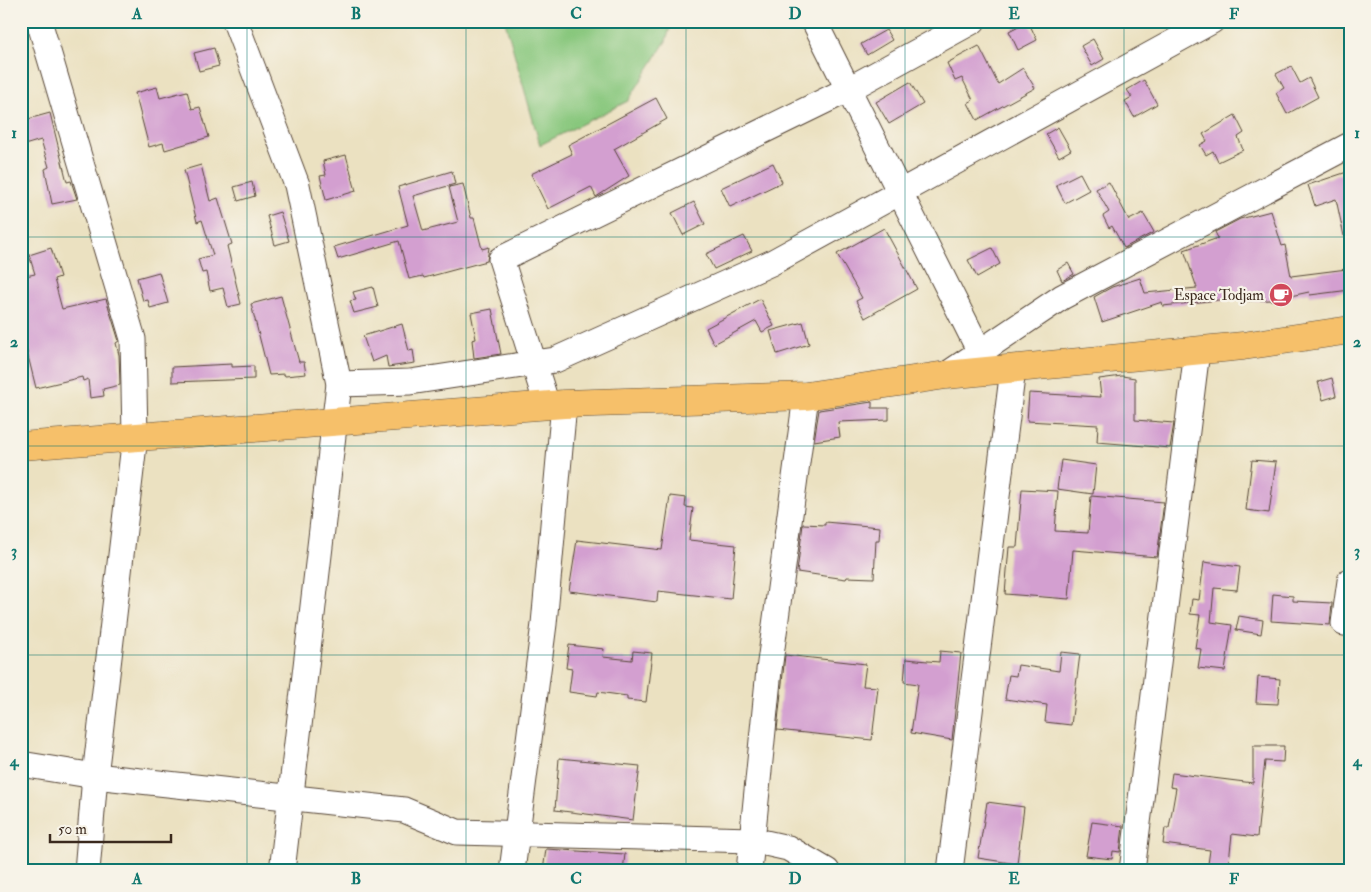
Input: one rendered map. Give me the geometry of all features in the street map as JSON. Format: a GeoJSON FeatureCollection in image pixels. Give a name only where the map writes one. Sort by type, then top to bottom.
{"type":"FeatureCollection","features":[{"type":"Feature","properties":{"kind":"main road"},"geometry":{"type":"LineString","coordinates":[[21,446],[555,405],[806,396],[946,375],[1197,351],[1350,330]]}},
{"type":"Feature","properties":{"kind":"street"},"geometry":{"type":"LineString","coordinates":[[40,21],[133,339],[135,436],[87,871]]}},
{"type":"Feature","properties":{"kind":"street"},"geometry":{"type":"LineString","coordinates":[[235,21],[297,185],[339,384],[282,871]]}},
{"type":"Feature","properties":{"kind":"street"},"geometry":{"type":"LineString","coordinates":[[814,21],[980,352]]}},
{"type":"Feature","properties":{"kind":"street"},"geometry":{"type":"LineString","coordinates":[[512,871],[544,624],[555,405],[534,363],[501,259],[848,88],[973,21]]}},
{"type":"Feature","properties":{"kind":"street"},"geometry":{"type":"LineString","coordinates":[[339,384],[410,382],[555,360],[771,263],[1212,21]]}},
{"type":"Feature","properties":{"kind":"street"},"geometry":{"type":"LineString","coordinates":[[946,375],[1062,296],[1350,145]]}},
{"type":"Feature","properties":{"kind":"street"},"geometry":{"type":"LineString","coordinates":[[1132,871],[1197,351]]}},
{"type":"Feature","properties":{"kind":"street"},"geometry":{"type":"LineString","coordinates":[[950,871],[1014,369]]}},
{"type":"Feature","properties":{"kind":"street"},"geometry":{"type":"LineString","coordinates":[[749,871],[768,670],[806,396]]}},
{"type":"Feature","properties":{"kind":"street"},"geometry":{"type":"LineString","coordinates":[[1350,581],[1344,623],[1350,624]]}},
{"type":"Feature","properties":{"kind":"street"},"geometry":{"type":"LineString","coordinates":[[21,764],[96,776],[404,810],[457,832],[752,840],[788,848],[827,871]]}},
{"type":"Feature","properties":{"kind":"green space"},"geometry":{"type":"Polygon","coordinates":[[[505,21],[672,21],[666,41],[628,101],[540,145],[505,21]]]}},
{"type":"Feature","properties":{"kind":"building"},"geometry":{"type":"Polygon","coordinates":[[[1028,21],[1037,40],[1018,50],[1009,31],[1028,21]]]}},
{"type":"Feature","properties":{"kind":"building"},"geometry":{"type":"Polygon","coordinates":[[[886,30],[892,40],[867,55],[861,44],[886,30]]]}},
{"type":"Feature","properties":{"kind":"building"},"geometry":{"type":"Polygon","coordinates":[[[1093,39],[1104,59],[1092,66],[1081,46],[1093,39]]]}},
{"type":"Feature","properties":{"kind":"building"},"geometry":{"type":"Polygon","coordinates":[[[979,46],[998,84],[1023,68],[1035,88],[977,120],[968,103],[973,100],[962,78],[955,81],[947,63],[979,46]]]}},
{"type":"Feature","properties":{"kind":"building"},"geometry":{"type":"Polygon","coordinates":[[[214,48],[219,66],[199,71],[194,53],[214,48]]]}},
{"type":"Feature","properties":{"kind":"building"},"geometry":{"type":"Polygon","coordinates":[[[1291,66],[1300,83],[1309,78],[1318,97],[1287,114],[1276,93],[1284,88],[1276,74],[1291,66]]]}},
{"type":"Feature","properties":{"kind":"building"},"geometry":{"type":"Polygon","coordinates":[[[1144,80],[1157,104],[1134,117],[1125,101],[1132,97],[1127,90],[1144,80]]]}},
{"type":"Feature","properties":{"kind":"building"},"geometry":{"type":"Polygon","coordinates":[[[910,82],[923,104],[889,124],[876,102],[910,82]]]}},
{"type":"Feature","properties":{"kind":"building"},"geometry":{"type":"Polygon","coordinates":[[[157,87],[160,98],[187,91],[192,109],[200,107],[209,137],[165,150],[163,143],[149,147],[135,93],[157,87]]]}},
{"type":"Feature","properties":{"kind":"building"},"geometry":{"type":"Polygon","coordinates":[[[656,98],[667,119],[614,149],[629,176],[596,197],[591,187],[548,209],[531,174],[572,154],[568,145],[656,98]]]}},
{"type":"Feature","properties":{"kind":"building"},"geometry":{"type":"Polygon","coordinates":[[[50,113],[67,182],[71,181],[77,199],[52,204],[45,169],[49,167],[41,140],[21,146],[21,121],[50,113]]]}},
{"type":"Feature","properties":{"kind":"building"},"geometry":{"type":"Polygon","coordinates":[[[1235,115],[1244,133],[1238,137],[1243,150],[1218,162],[1213,151],[1206,155],[1200,145],[1207,141],[1203,134],[1235,115]]]}},
{"type":"Feature","properties":{"kind":"building"},"geometry":{"type":"Polygon","coordinates":[[[1058,127],[1071,150],[1059,157],[1046,134],[1058,127]]]}},
{"type":"Feature","properties":{"kind":"building"},"geometry":{"type":"Polygon","coordinates":[[[346,155],[356,191],[326,200],[320,176],[326,175],[323,161],[346,155]]]}},
{"type":"Feature","properties":{"kind":"building"},"geometry":{"type":"Polygon","coordinates":[[[773,163],[782,182],[730,207],[721,188],[773,163]]]}},
{"type":"Feature","properties":{"kind":"building"},"geometry":{"type":"Polygon","coordinates":[[[201,165],[210,201],[218,198],[232,244],[227,246],[241,304],[228,307],[223,288],[210,291],[206,272],[202,273],[198,259],[213,255],[202,220],[197,222],[184,170],[201,165]]]}},
{"type":"Feature","properties":{"kind":"building"},"geometry":{"type":"Polygon","coordinates":[[[452,171],[455,184],[413,196],[423,231],[458,222],[449,187],[463,184],[471,218],[474,218],[482,249],[489,247],[487,261],[424,278],[423,276],[409,279],[399,241],[338,259],[334,247],[408,225],[398,187],[452,171]]]}},
{"type":"Feature","properties":{"kind":"building"},"geometry":{"type":"Polygon","coordinates":[[[1350,171],[1350,236],[1344,236],[1336,199],[1315,206],[1308,185],[1350,171]]]}},
{"type":"Feature","properties":{"kind":"building"},"geometry":{"type":"Polygon","coordinates":[[[1080,173],[1089,190],[1065,203],[1056,185],[1080,173]]]}},
{"type":"Feature","properties":{"kind":"building"},"geometry":{"type":"Polygon","coordinates":[[[252,182],[255,196],[238,201],[234,187],[252,182]]]}},
{"type":"Feature","properties":{"kind":"building"},"geometry":{"type":"Polygon","coordinates":[[[1109,182],[1129,220],[1143,213],[1154,232],[1124,248],[1112,226],[1109,228],[1103,216],[1109,212],[1096,189],[1109,182]]]}},
{"type":"Feature","properties":{"kind":"building"},"geometry":{"type":"Polygon","coordinates":[[[694,202],[705,224],[683,235],[672,213],[694,202]]]}},
{"type":"Feature","properties":{"kind":"building"},"geometry":{"type":"Polygon","coordinates":[[[1271,211],[1282,246],[1285,245],[1291,276],[1347,269],[1350,290],[1310,295],[1309,292],[1272,300],[1246,301],[1246,297],[1163,306],[1162,302],[1102,322],[1094,297],[1112,287],[1140,278],[1145,293],[1197,288],[1184,250],[1218,238],[1215,232],[1240,219],[1271,211]]]}},
{"type":"Feature","properties":{"kind":"building"},"geometry":{"type":"Polygon","coordinates":[[[280,212],[289,241],[275,245],[267,216],[280,212]]]}},
{"type":"Feature","properties":{"kind":"building"},"geometry":{"type":"Polygon","coordinates":[[[884,228],[917,289],[865,318],[856,301],[862,298],[837,254],[884,228]]]}},
{"type":"Feature","properties":{"kind":"building"},"geometry":{"type":"Polygon","coordinates":[[[744,236],[752,251],[714,269],[706,254],[744,236]]]}},
{"type":"Feature","properties":{"kind":"building"},"geometry":{"type":"Polygon","coordinates":[[[51,248],[60,277],[54,279],[62,309],[106,299],[119,341],[116,343],[119,355],[120,385],[103,389],[104,396],[90,398],[88,379],[83,381],[82,377],[36,388],[21,328],[21,277],[35,274],[29,255],[51,248]]]}},
{"type":"Feature","properties":{"kind":"building"},"geometry":{"type":"Polygon","coordinates":[[[992,248],[1000,264],[977,277],[968,260],[992,248]]]}},
{"type":"Feature","properties":{"kind":"building"},"geometry":{"type":"Polygon","coordinates":[[[1068,263],[1074,274],[1062,281],[1057,270],[1068,263]]]}},
{"type":"Feature","properties":{"kind":"building"},"geometry":{"type":"Polygon","coordinates":[[[159,272],[168,303],[150,308],[148,300],[143,301],[137,278],[159,272]]]}},
{"type":"Feature","properties":{"kind":"building"},"geometry":{"type":"Polygon","coordinates":[[[373,287],[378,307],[354,313],[350,301],[356,300],[353,292],[373,287]]]}},
{"type":"Feature","properties":{"kind":"building"},"geometry":{"type":"Polygon","coordinates":[[[281,296],[299,362],[304,362],[306,374],[269,375],[251,304],[281,296]]]}},
{"type":"Feature","properties":{"kind":"building"},"geometry":{"type":"Polygon","coordinates":[[[760,299],[774,326],[762,332],[756,321],[714,344],[706,328],[760,299]]]}},
{"type":"Feature","properties":{"kind":"building"},"geometry":{"type":"Polygon","coordinates":[[[492,309],[501,354],[474,358],[472,340],[476,339],[471,313],[492,309]]]}},
{"type":"Feature","properties":{"kind":"building"},"geometry":{"type":"Polygon","coordinates":[[[803,322],[809,344],[777,354],[770,331],[803,322]]]}},
{"type":"Feature","properties":{"kind":"building"},"geometry":{"type":"Polygon","coordinates":[[[402,324],[409,351],[413,350],[415,363],[388,367],[386,356],[372,362],[363,336],[402,324]]]}},
{"type":"Feature","properties":{"kind":"building"},"geometry":{"type":"Polygon","coordinates":[[[232,364],[232,367],[254,366],[254,379],[172,382],[172,367],[232,364]]]}},
{"type":"Feature","properties":{"kind":"building"},"geometry":{"type":"Polygon","coordinates":[[[1122,376],[1135,378],[1135,420],[1174,423],[1170,448],[1097,442],[1098,425],[1027,421],[1029,393],[1101,397],[1099,379],[1122,376]]]}},
{"type":"Feature","properties":{"kind":"building"},"geometry":{"type":"Polygon","coordinates":[[[1332,378],[1336,396],[1323,400],[1318,382],[1332,378]]]}},
{"type":"Feature","properties":{"kind":"building"},"geometry":{"type":"Polygon","coordinates":[[[872,402],[872,408],[889,408],[889,420],[838,422],[840,437],[814,441],[819,410],[872,402]]]}},
{"type":"Feature","properties":{"kind":"building"},"geometry":{"type":"Polygon","coordinates":[[[1061,460],[1096,465],[1093,494],[1057,489],[1061,460]]]}},
{"type":"Feature","properties":{"kind":"building"},"geometry":{"type":"Polygon","coordinates":[[[1252,460],[1276,462],[1269,513],[1246,510],[1252,460]]]}},
{"type":"Feature","properties":{"kind":"building"},"geometry":{"type":"Polygon","coordinates":[[[1022,489],[1058,491],[1055,531],[1088,533],[1091,496],[1164,502],[1157,557],[1073,550],[1069,599],[1005,594],[1009,547],[1017,547],[1022,489]]]}},
{"type":"Feature","properties":{"kind":"building"},"geometry":{"type":"Polygon","coordinates":[[[670,496],[686,498],[685,507],[693,508],[689,540],[736,545],[731,599],[658,591],[657,602],[569,591],[577,540],[662,550],[670,496]]]}},
{"type":"Feature","properties":{"kind":"building"},"geometry":{"type":"Polygon","coordinates":[[[825,522],[880,527],[879,540],[876,540],[874,578],[847,577],[846,579],[797,572],[803,524],[825,525],[825,522]]]}},
{"type":"Feature","properties":{"kind":"building"},"geometry":{"type":"Polygon","coordinates":[[[1204,562],[1240,567],[1237,590],[1214,588],[1211,622],[1232,625],[1225,671],[1198,668],[1201,649],[1195,648],[1200,615],[1190,614],[1192,599],[1199,600],[1204,562]]]}},
{"type":"Feature","properties":{"kind":"building"},"geometry":{"type":"Polygon","coordinates":[[[1273,594],[1293,596],[1293,601],[1332,603],[1330,625],[1271,621],[1273,594]]]}},
{"type":"Feature","properties":{"kind":"building"},"geometry":{"type":"Polygon","coordinates":[[[1239,616],[1263,620],[1261,634],[1236,630],[1239,616]]]}},
{"type":"Feature","properties":{"kind":"building"},"geometry":{"type":"Polygon","coordinates":[[[569,645],[604,649],[603,657],[632,660],[633,651],[652,653],[646,702],[627,700],[627,696],[598,692],[597,696],[569,692],[572,669],[566,668],[569,645]]]}},
{"type":"Feature","properties":{"kind":"building"},"geometry":{"type":"Polygon","coordinates":[[[940,651],[961,653],[952,740],[911,733],[918,684],[904,682],[906,659],[939,662],[940,651]]]}},
{"type":"Feature","properties":{"kind":"building"},"geometry":{"type":"Polygon","coordinates":[[[1061,652],[1080,654],[1071,725],[1045,722],[1047,705],[1005,699],[1009,675],[1016,676],[1018,665],[1059,671],[1061,652]]]}},
{"type":"Feature","properties":{"kind":"building"},"geometry":{"type":"Polygon","coordinates":[[[785,655],[866,664],[863,686],[878,687],[872,740],[777,730],[785,655]]]}},
{"type":"Feature","properties":{"kind":"building"},"geometry":{"type":"Polygon","coordinates":[[[1258,677],[1280,679],[1278,704],[1256,703],[1258,677]]]}},
{"type":"Feature","properties":{"kind":"building"},"geometry":{"type":"Polygon","coordinates":[[[1253,746],[1284,746],[1283,762],[1265,761],[1257,837],[1232,834],[1228,871],[1207,871],[1210,850],[1163,844],[1165,828],[1169,828],[1176,788],[1170,787],[1172,773],[1253,783],[1253,746]]]}},
{"type":"Feature","properties":{"kind":"building"},"geometry":{"type":"Polygon","coordinates":[[[559,758],[640,766],[633,820],[555,810],[559,758]]]}},
{"type":"Feature","properties":{"kind":"building"},"geometry":{"type":"Polygon","coordinates":[[[987,802],[1024,807],[1017,864],[978,858],[987,802]]]}},
{"type":"Feature","properties":{"kind":"building"},"geometry":{"type":"Polygon","coordinates":[[[1092,822],[1123,826],[1120,852],[1113,851],[1112,859],[1086,856],[1092,822]]]}},
{"type":"Feature","properties":{"kind":"building"},"geometry":{"type":"Polygon","coordinates":[[[546,849],[625,854],[623,871],[543,871],[546,849]]]}},
{"type":"Feature","properties":{"kind":"place","name":"Espace Todjam"},"geometry":{"type":"Point","coordinates":[1281,295]}}]}
